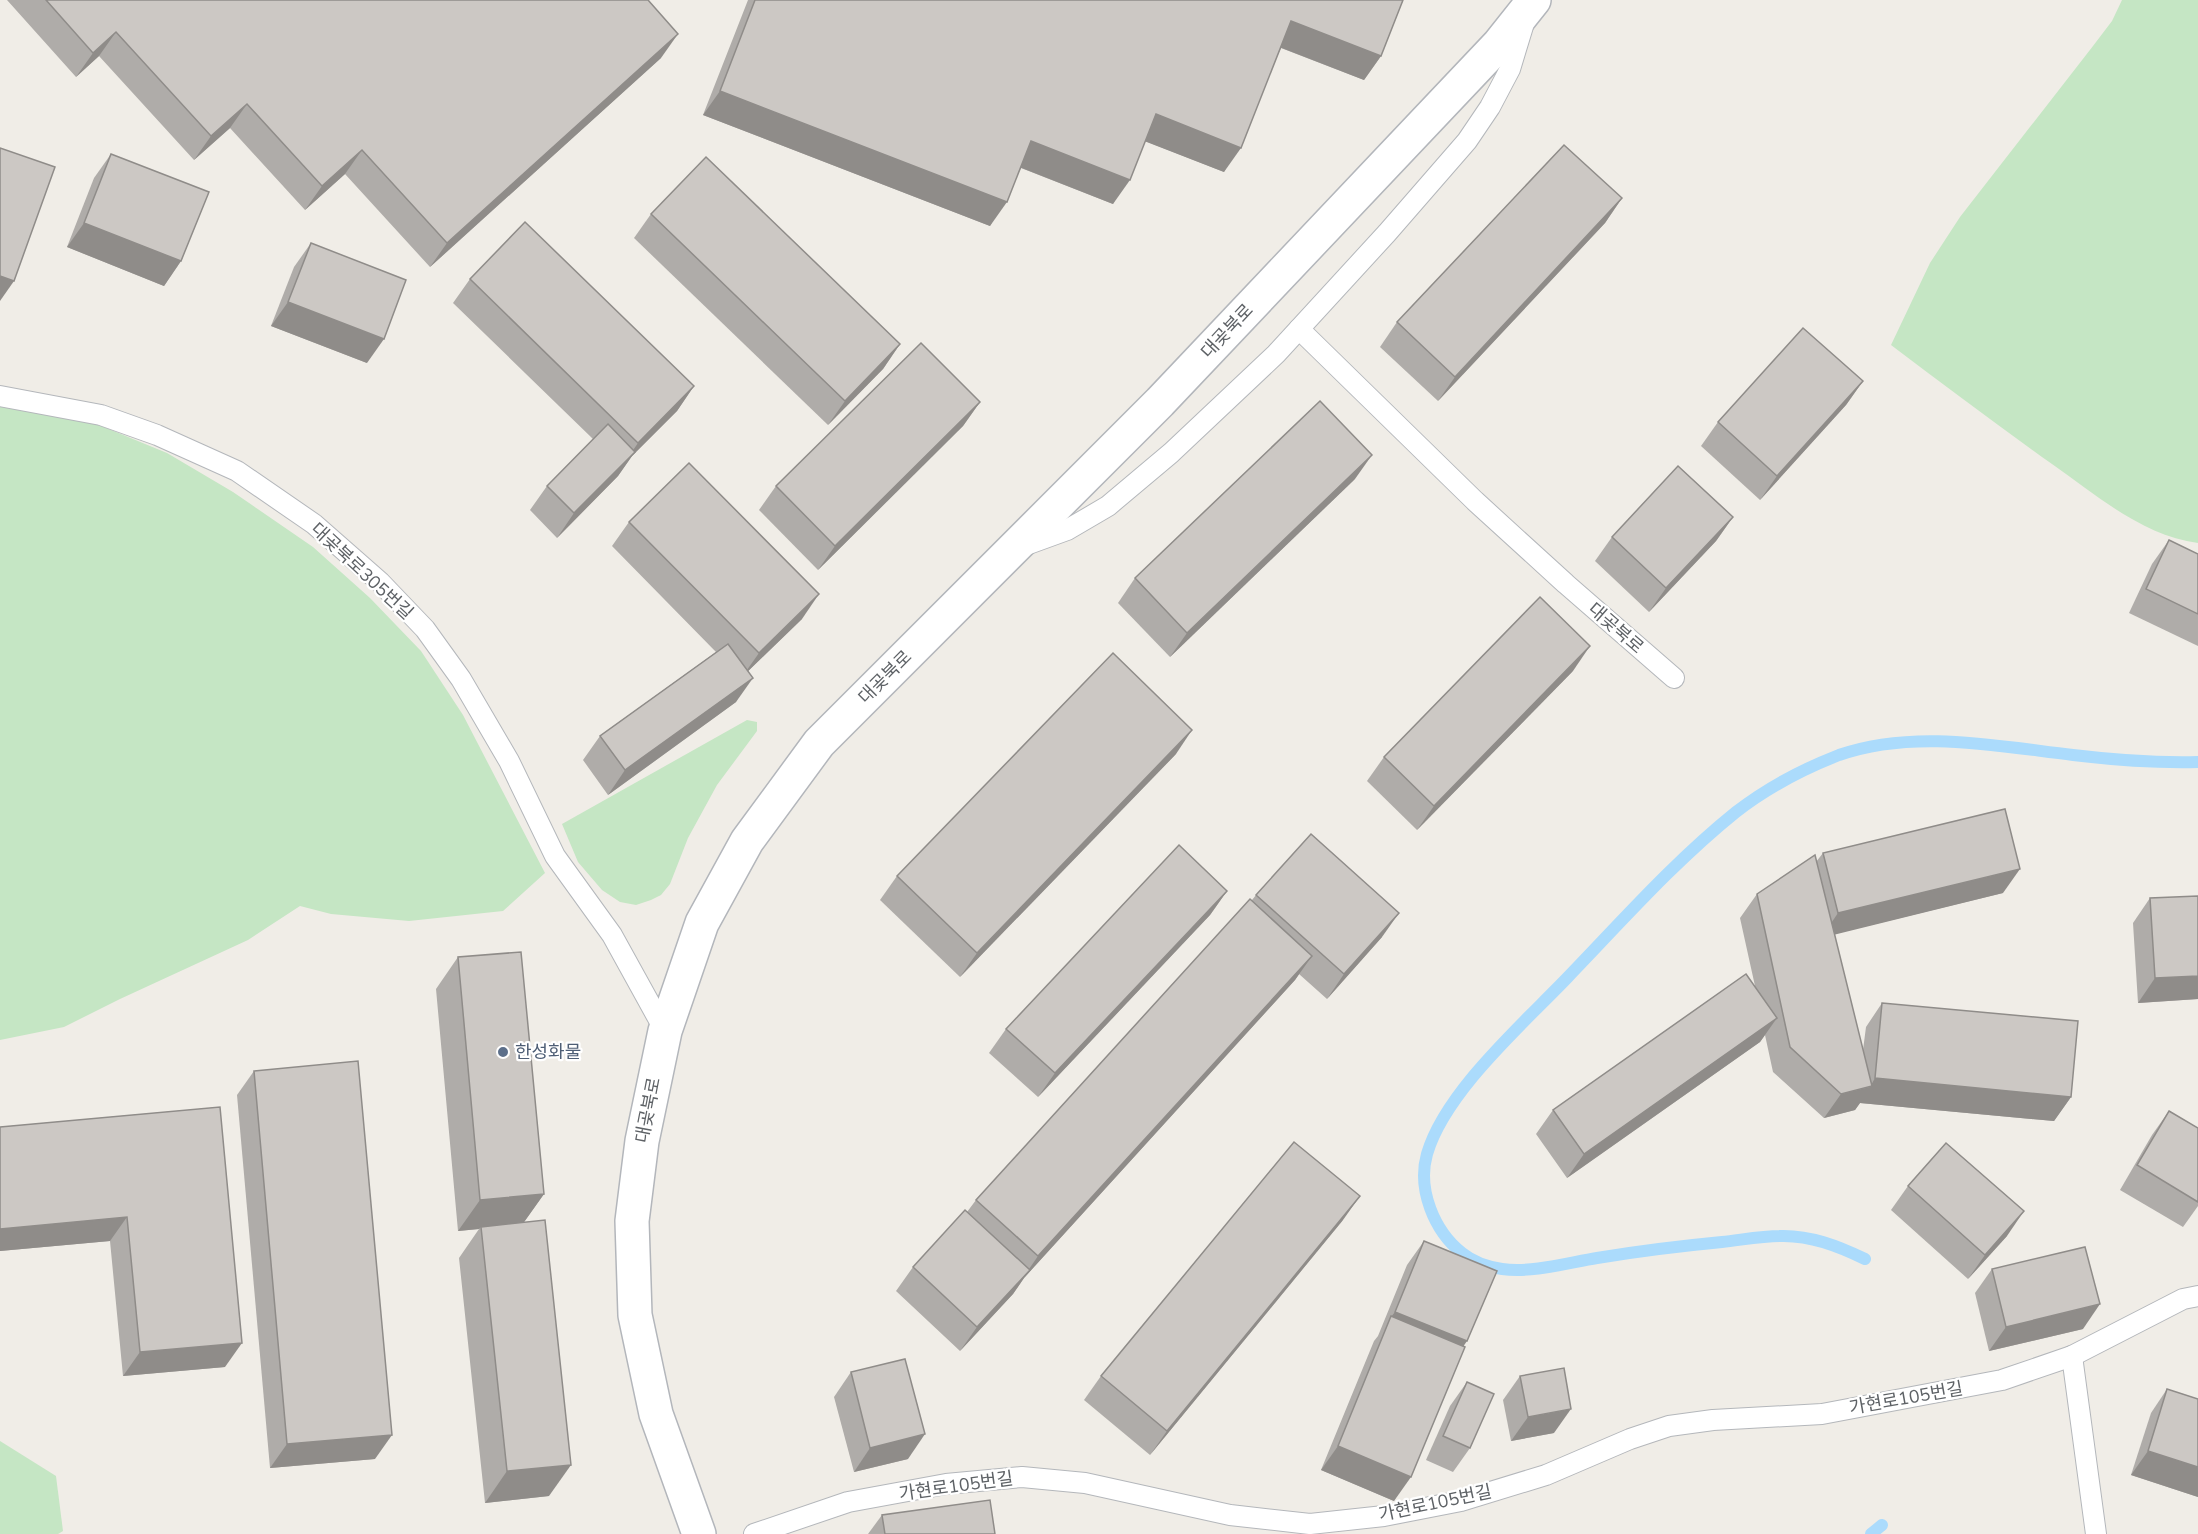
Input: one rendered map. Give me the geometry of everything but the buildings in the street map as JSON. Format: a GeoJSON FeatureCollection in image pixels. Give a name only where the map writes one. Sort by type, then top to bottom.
{"type":"FeatureCollection","features":[{"type":"Feature","properties":{"kind":"street","name":"대곶북로"},"geometry":{"type":"LineString","coordinates":[[699,1534],[656,1414],[635,1315],[632,1221],[642,1141],[665,1031],[702,923],[747,841],[819,743],[1168,394],[1499,44],[1532,3]]}},
{"type":"Feature","properties":{"kind":"lane"},"geometry":{"type":"LineString","coordinates":[[1012,550],[1067,530],[1108,506],[1171,453],[1299,329],[1467,141],[1490,107],[1510,69],[1532,3]]}},
{"type":"Feature","properties":{"kind":"lane","name":"대곶북로"},"geometry":{"type":"LineString","coordinates":[[1299,329],[1475,501],[1674,678]]}},
{"type":"Feature","properties":{"kind":"lane","name":"대곶북로305번길"},"geometry":{"type":"LineString","coordinates":[[0,396],[101,415],[157,435],[237,471],[314,524],[380,582],[425,629],[461,679],[509,761],[555,856],[612,935],[665,1031]]}},
{"type":"Feature","properties":{"kind":"lane","name":"가현로105번길"},"geometry":{"type":"LineString","coordinates":[[754,1534],[848,1502],[946,1484],[1022,1477],[1085,1483],[1230,1515],[1310,1524],[1384,1516],[1461,1501],[1546,1475],[1630,1439],[1669,1426],[1713,1420],[1822,1413],[1904,1400],[2002,1380],[2072,1356],[2183,1299],[2198,1296]]}},
{"type":"Feature","properties":{"kind":"lane"},"geometry":{"type":"LineString","coordinates":[[2072,1356],[2096,1534]]}},
{"type":"Feature","properties":{"kind":"green space"},"geometry":{"type":"Polygon","coordinates":[[[2122,0],[2198,0],[2198,543],[2158,532],[2121,512],[2011,435],[1891,345],[1930,263],[1960,217],[2112,21],[2122,0]]]}},
{"type":"Feature","properties":{"kind":"green space"},"geometry":{"type":"Polygon","coordinates":[[[0,403],[99,425],[167,453],[233,492],[313,547],[370,598],[421,651],[463,715],[545,873],[503,911],[409,921],[331,914],[300,906],[248,940],[64,1027],[0,1040],[0,403]]]}},
{"type":"Feature","properties":{"kind":"green space"},"geometry":{"type":"Polygon","coordinates":[[[747,720],[757,722],[757,731],[717,785],[688,838],[670,884],[661,895],[636,905],[620,902],[602,890],[578,862],[562,824],[747,720]]]}},
{"type":"Feature","properties":{"kind":"green space"},"geometry":{"type":"Polygon","coordinates":[[[0,1441],[56,1476],[63,1531],[58,1534],[0,1534],[0,1441]]]}},
{"type":"Feature","properties":{"kind":"waterway"},"geometry":{"type":"LineString","coordinates":[[1865,1259],[1824,1242],[1802,1237],[1780,1236],[1644,1251],[1538,1269],[1514,1270],[1491,1267],[1466,1256],[1443,1233],[1426,1195],[1424,1167],[1436,1131],[1450,1107],[1508,1037],[1649,892],[1713,831],[1760,795],[1812,766],[1867,747],[1926,741],[1985,744],[2120,760],[2198,762]]}},
{"type":"Feature","properties":{"kind":"waterway"},"geometry":{"type":"LineString","coordinates":[[1871,1534],[1882,1525]]}},
{"type":"Feature","properties":{"kind":"place","name":"한성화물"},"geometry":{"type":"Point","coordinates":[503,1052]}}]}
